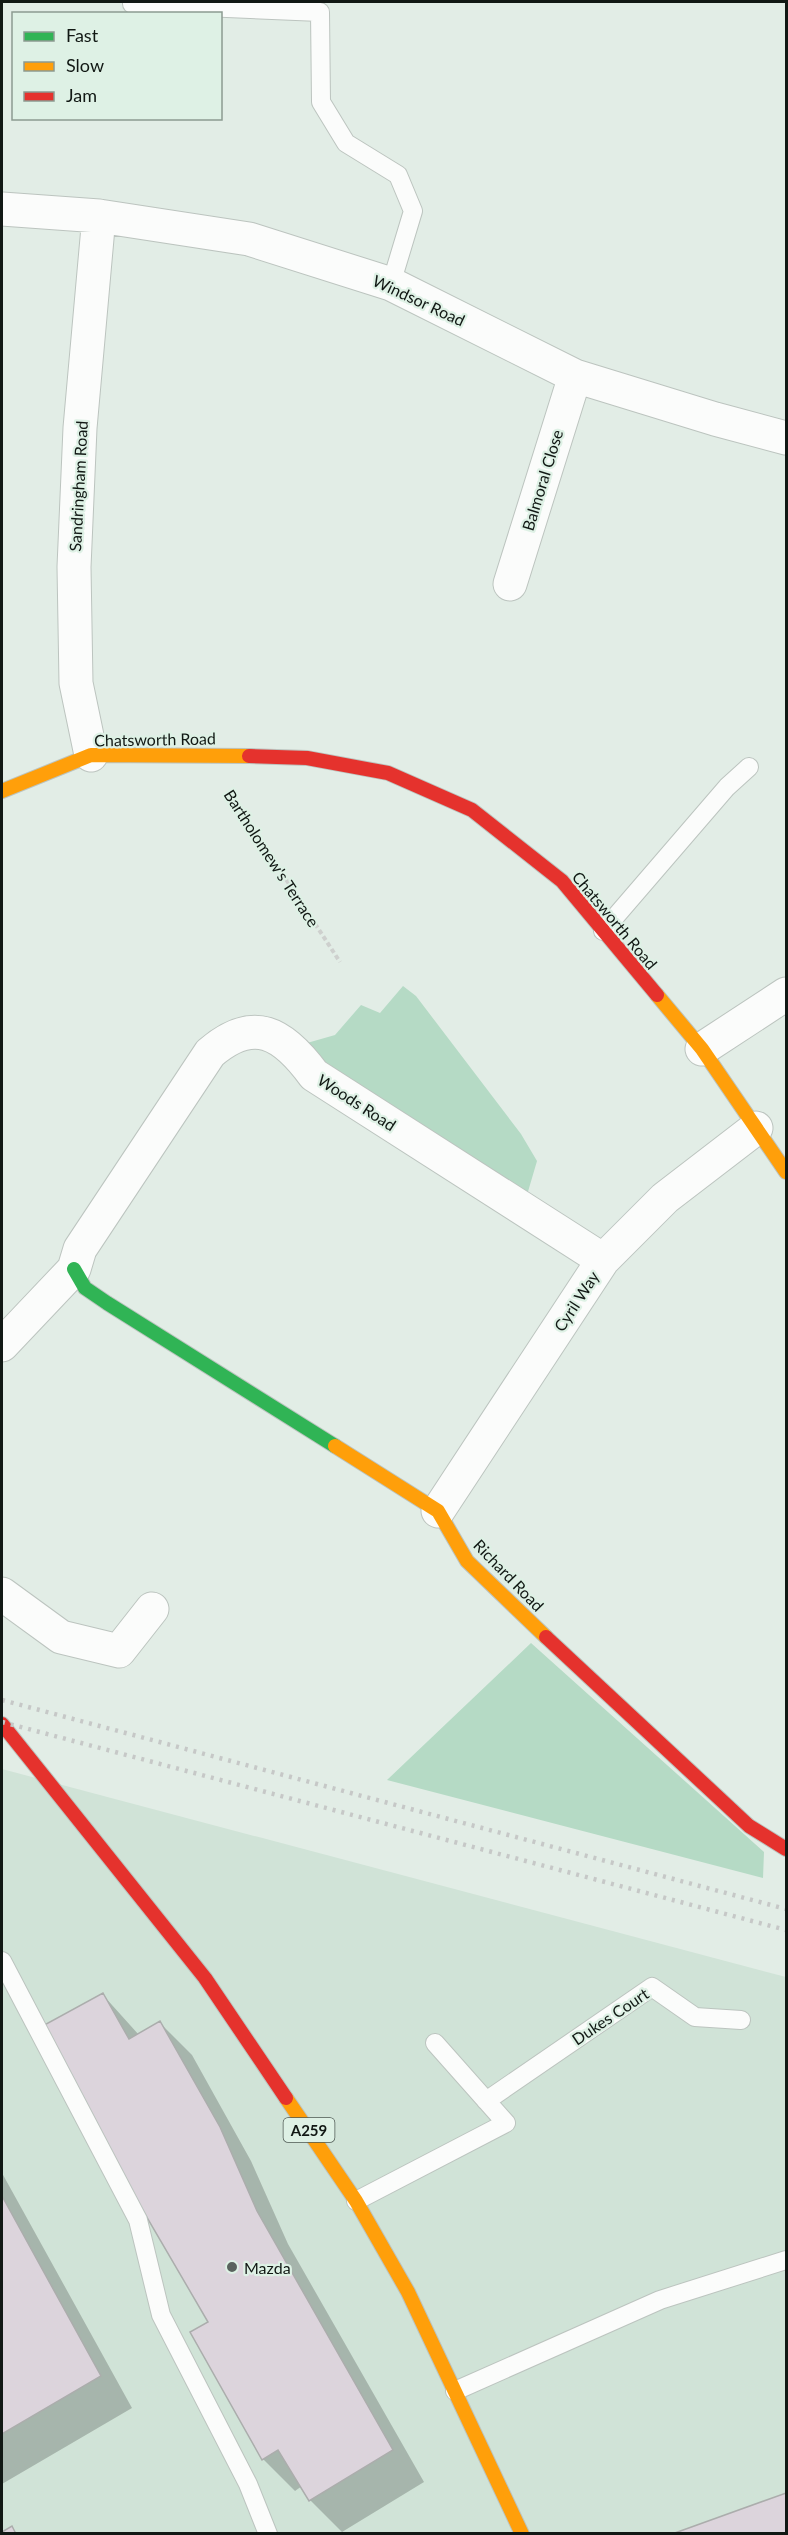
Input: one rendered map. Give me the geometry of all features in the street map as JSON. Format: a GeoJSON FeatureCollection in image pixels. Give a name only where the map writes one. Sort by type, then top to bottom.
{"type":"FeatureCollection","features":[{"type":"Feature","properties":{"kind":"street","name":"Windsor Road"},"geometry":{"type":"LineString","coordinates":[[2,209],[99,216],[249,239],[391,284],[575,376],[786,438]]}},
{"type":"Feature","properties":{"kind":"street","name":"Sandringham Road"},"geometry":{"type":"LineString","coordinates":[[91,755],[76,684],[74,567],[80,428],[99,216]]}},
{"type":"Feature","properties":{"kind":"street","name":"Balmoral Close"},"geometry":{"type":"LineString","coordinates":[[510,584],[575,376]]}},
{"type":"Feature","properties":{"kind":"street","name":"Chatsworth Road"},"geometry":{"type":"LineString","coordinates":[[2,791],[91,755],[204,754],[307,758],[388,773],[472,810],[562,881],[702,1049],[786,1172]]}},
{"type":"Feature","properties":{"kind":"street"},"geometry":{"type":"LineString","coordinates":[[702,1049],[786,994]]}},
{"type":"Feature","properties":{"kind":"street","name":"Woods Road"},"geometry":{"type":"LineString","coordinates":[[74,1269],[80,1249],[210,1053],[225,1040],[241,1033],[260,1032],[276,1035],[299,1055],[314,1075],[603,1260]]}},
{"type":"Feature","properties":{"kind":"street","name":"Cyril Way"},"geometry":{"type":"LineString","coordinates":[[438,1511],[603,1260],[665,1198],[756,1128]]}},
{"type":"Feature","properties":{"kind":"street"},"geometry":{"type":"LineString","coordinates":[[2,1345],[74,1269]]}},
{"type":"Feature","properties":{"kind":"street","name":"Richard Road"},"geometry":{"type":"LineString","coordinates":[[74,1269],[85,1288],[107,1303],[438,1511],[467,1561],[749,1826],[786,1849]]}},
{"type":"Feature","properties":{"kind":"street"},"geometry":{"type":"LineString","coordinates":[[2,1594],[61,1637],[119,1651],[152,1609]]}},
{"type":"Feature","properties":{"kind":"street","name":"A259"},"geometry":{"type":"LineString","coordinates":[[2,1724],[206,1978],[357,2201],[408,2292],[522,2534]]}},
{"type":"Feature","properties":{"kind":"lane"},"geometry":{"type":"LineString","coordinates":[[132,4],[320,12],[321,102],[346,143],[398,175],[413,211],[391,284]]}},
{"type":"Feature","properties":{"kind":"lane"},"geometry":{"type":"LineString","coordinates":[[603,931],[727,787],[749,767]]}},
{"type":"Feature","properties":{"kind":"lane"},"geometry":{"type":"LineString","coordinates":[[2,1961],[138,2220],[161,2315],[248,2484],[268,2534]]}},
{"type":"Feature","properties":{"kind":"lane","name":"Dukes Court"},"geometry":{"type":"LineString","coordinates":[[486,2101],[652,1986],[695,2017],[741,2020]]}},
{"type":"Feature","properties":{"kind":"lane"},"geometry":{"type":"LineString","coordinates":[[357,2201],[506,2123],[435,2043]]}},
{"type":"Feature","properties":{"kind":"lane"},"geometry":{"type":"LineString","coordinates":[[455,2391],[660,2300],[786,2260]]}},
{"type":"Feature","properties":{"kind":"path","name":"Bartholomew's Terrace"},"geometry":{"type":"LineString","coordinates":[[204,754],[340,962]]}},
{"type":"Feature","properties":{"kind":"shaded area"},"geometry":{"type":"Polygon","coordinates":[[[2,1769],[786,1977],[786,2533],[2,2533],[2,1769]]]}},
{"type":"Feature","properties":{"kind":"green space"},"geometry":{"type":"Polygon","coordinates":[[[403,986],[416,996],[521,1134],[537,1161],[527,1195],[327,1068],[307,1043],[335,1035],[361,1005],[380,1013],[403,986]]]}},
{"type":"Feature","properties":{"kind":"green space"},"geometry":{"type":"Polygon","coordinates":[[[531,1643],[764,1852],[763,1878],[387,1780],[531,1643]]]}},
{"type":"Feature","properties":{"kind":"building","name":"Mazda"},"geometry":{"type":"Polygon","coordinates":[[[103,1993],[129,2039],[160,2021],[220,2127],[257,2211],[393,2450],[309,2501],[278,2450],[262,2460],[190,2332],[208,2322],[37,2029],[103,1993]]]}},
{"type":"Feature","properties":{"kind":"building"},"geometry":{"type":"Polygon","coordinates":[[[2,2196],[101,2376],[2,2434],[2,2196]]]}},
{"type":"Feature","properties":{"kind":"building"},"geometry":{"type":"Polygon","coordinates":[[[786,2493],[786,2534],[672,2534],[786,2493]]]}},
{"type":"Feature","properties":{"kind":"building"},"geometry":{"type":"Polygon","coordinates":[[[12,2526],[16,2534],[2,2534],[2,2532],[12,2526]]]}},
{"type":"Feature","properties":{"kind":"railway"},"geometry":{"type":"LineString","coordinates":[[2,1700],[786,1909]]}},
{"type":"Feature","properties":{"kind":"railway"},"geometry":{"type":"LineString","coordinates":[[2,1722],[786,1930]]}},
{"type":"Feature","properties":{"kind":"traffic: fast"},"geometry":{"type":"LineString","coordinates":[[74,1269],[85,1288],[107,1303],[335,1446]]}},
{"type":"Feature","properties":{"kind":"traffic: slow"},"geometry":{"type":"LineString","coordinates":[[2,791],[91,755],[249,756]]}},
{"type":"Feature","properties":{"kind":"traffic: slow"},"geometry":{"type":"LineString","coordinates":[[657,995],[702,1049],[786,1172]]}},
{"type":"Feature","properties":{"kind":"traffic: slow"},"geometry":{"type":"LineString","coordinates":[[335,1446],[438,1511],[467,1561],[546,1637]]}},
{"type":"Feature","properties":{"kind":"traffic: slow"},"geometry":{"type":"LineString","coordinates":[[286,2098],[356,2201],[408,2292],[522,2534]]}},
{"type":"Feature","properties":{"kind":"traffic: jam"},"geometry":{"type":"LineString","coordinates":[[249,756],[307,758],[388,773],[472,810],[562,881],[657,995]]}},
{"type":"Feature","properties":{"kind":"traffic: jam"},"geometry":{"type":"LineString","coordinates":[[546,1637],[749,1826],[786,1849]]}},
{"type":"Feature","properties":{"kind":"traffic: jam"},"geometry":{"type":"LineString","coordinates":[[2,1724],[205,1978],[286,2098]]}},
{"type":"Feature","properties":{"kind":"place","name":"Mazda"},"geometry":{"type":"Point","coordinates":[232,2267]}}]}
